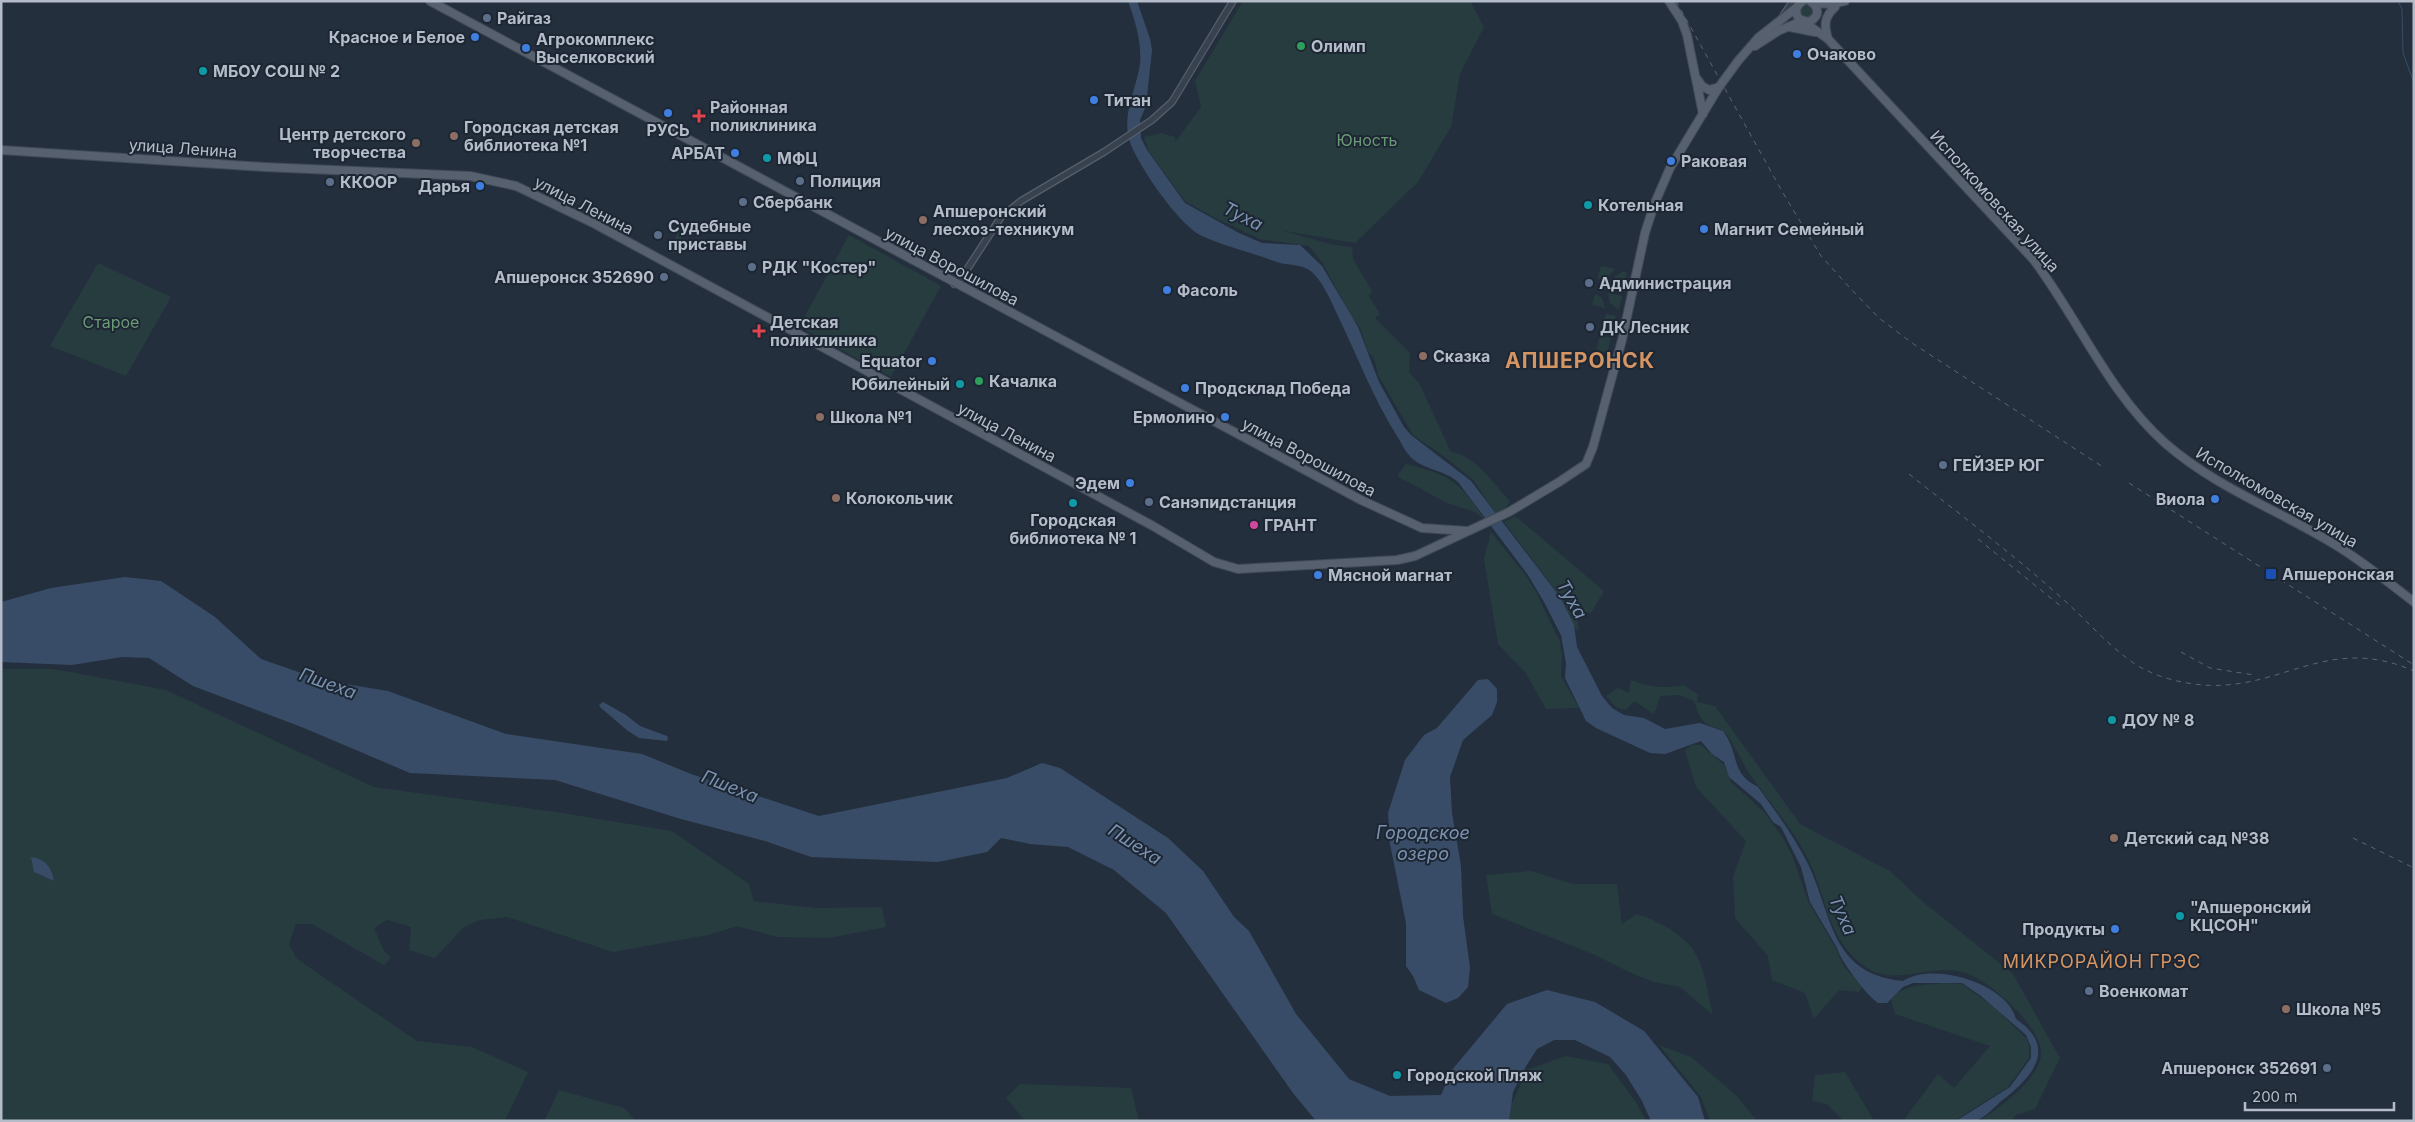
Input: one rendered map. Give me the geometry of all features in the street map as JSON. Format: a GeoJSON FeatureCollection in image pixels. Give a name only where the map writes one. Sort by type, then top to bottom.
{"type":"FeatureCollection","features":[{"type":"Feature","properties":{"kind":"main road","name":"улица Ворошилова"},"geometry":{"type":"LineString","coordinates":[[430,1],[954,284],[1064,340],[1207,419],[1361,500],[1409,524],[1432,529],[1469,531]]}},
{"type":"Feature","properties":{"kind":"main road"},"geometry":{"type":"LineString","coordinates":[[1670,1],[1682,21],[1703,114]]}},
{"type":"Feature","properties":{"kind":"main road"},"geometry":{"type":"LineString","coordinates":[[1812,2],[1831,4],[1846,1]]}},
{"type":"Feature","properties":{"kind":"main road","name":"Исполкомовская улица"},"geometry":{"type":"LineString","coordinates":[[1812,2],[1828,39]]}},
{"type":"Feature","properties":{"kind":"main road"},"geometry":{"type":"LineString","coordinates":[[1798,3],[1797,16],[1803,21]]}},
{"type":"Feature","properties":{"kind":"main road"},"geometry":{"type":"LineString","coordinates":[[1738,60],[1758,38],[1798,3]]}},
{"type":"Feature","properties":{"kind":"main road"},"geometry":{"type":"LineString","coordinates":[[1738,60],[1767,38],[1803,21],[1812,21],[1817,14],[1831,4]]}},
{"type":"Feature","properties":{"kind":"main road"},"geometry":{"type":"LineString","coordinates":[[1828,39],[1824,27],[1831,4]]}},
{"type":"Feature","properties":{"kind":"main road","name":"Исполкомовская улица"},"geometry":{"type":"LineString","coordinates":[[1803,21],[1828,39],[2033,259],[2059,293],[2122,397],[2164,442],[2193,466],[2216,480],[2334,544],[2414,602]]}},
{"type":"Feature","properties":{"kind":"main road"},"geometry":{"type":"LineString","coordinates":[[1788,27],[1808,30],[1828,39]]}},
{"type":"Feature","properties":{"kind":"main road","name":"улица Ленина"},"geometry":{"type":"LineString","coordinates":[[1,150],[264,167],[470,176],[516,186],[595,224],[1153,526],[1214,562],[1238,569],[1397,560],[1433,549],[1509,512],[1586,464],[1593,447],[1622,340],[1648,221],[1670,168],[1719,87],[1738,60]]}},
{"type":"Feature","properties":{"kind":"main road"},"geometry":{"type":"LineString","coordinates":[[1696,77],[1702,86],[1709,90],[1719,87]]}},
{"type":"Feature","properties":{"kind":"main road"},"geometry":{"type":"LineString","coordinates":[[1432,529],[1438,538],[1433,549]]}},
{"type":"Feature","properties":{"kind":"street"},"geometry":{"type":"LineString","coordinates":[[954,284],[962,277],[1001,217],[1021,201],[1113,146],[1152,120],[1172,102],[1233,1]]}},
{"type":"Feature","properties":{"kind":"green space","name":"Юность"},"geometry":{"type":"Polygon","coordinates":[[[1243,1],[1470,1],[1484,27],[1460,74],[1451,127],[1418,182],[1355,243],[1280,230],[1334,245],[1352,247],[1353,259],[1372,291],[1369,296],[1380,314],[1375,318],[1410,353],[1409,372],[1419,383],[1451,452],[1460,454],[1476,464],[1510,501],[1503,512],[1496,513],[1473,480],[1445,457],[1413,435],[1378,375],[1374,358],[1368,352],[1360,327],[1351,316],[1322,262],[1309,246],[1260,239],[1211,216],[1185,201],[1149,152],[1144,137],[1161,133],[1175,137],[1175,141],[1166,143],[1176,141],[1201,107],[1195,81],[1243,1]]]}},
{"type":"Feature","properties":{"kind":"green space"},"geometry":{"type":"Polygon","coordinates":[[[1804,4],[1810,4],[1814,11],[1810,18],[1804,18],[1800,14],[1800,8],[1804,4]]]}},
{"type":"Feature","properties":{"kind":"green space"},"geometry":{"type":"Polygon","coordinates":[[[678,232],[683,235],[674,253],[669,251],[678,232]]]}},
{"type":"Feature","properties":{"kind":"green space"},"geometry":{"type":"Polygon","coordinates":[[[849,235],[941,286],[891,377],[799,327],[849,235]]]}},
{"type":"Feature","properties":{"kind":"green space","name":"Старое"},"geometry":{"type":"Polygon","coordinates":[[[98,263],[171,297],[126,376],[50,346],[98,263]]]}},
{"type":"Feature","properties":{"kind":"green space"},"geometry":{"type":"Polygon","coordinates":[[[1601,266],[1615,269],[1608,277],[1597,279],[1601,266]]]}},
{"type":"Feature","properties":{"kind":"green space"},"geometry":{"type":"Polygon","coordinates":[[[1622,272],[1627,272],[1623,290],[1610,286],[1613,278],[1622,272]]]}},
{"type":"Feature","properties":{"kind":"green space"},"geometry":{"type":"Polygon","coordinates":[[[1608,293],[1622,296],[1619,310],[1610,303],[1608,293]]]}},
{"type":"Feature","properties":{"kind":"green space"},"geometry":{"type":"Polygon","coordinates":[[[1595,294],[1602,298],[1605,308],[1592,305],[1595,294]]]}},
{"type":"Feature","properties":{"kind":"green space"},"geometry":{"type":"Polygon","coordinates":[[[1606,314],[1616,316],[1612,331],[1601,328],[1606,314]]]}},
{"type":"Feature","properties":{"kind":"green space"},"geometry":{"type":"Polygon","coordinates":[[[1600,335],[1611,338],[1607,353],[1596,350],[1600,335]]]}},
{"type":"Feature","properties":{"kind":"green space"},"geometry":{"type":"Polygon","coordinates":[[[1406,464],[1434,472],[1453,482],[1461,488],[1485,520],[1475,512],[1447,503],[1397,476],[1406,464]]]}},
{"type":"Feature","properties":{"kind":"green space"},"geometry":{"type":"Polygon","coordinates":[[[1514,517],[1519,519],[1604,591],[1591,613],[1576,611],[1579,630],[1576,630],[1559,595],[1504,522],[1514,517]]]}},
{"type":"Feature","properties":{"kind":"green space"},"geometry":{"type":"Polygon","coordinates":[[[1491,532],[1535,590],[1560,642],[1562,657],[1561,676],[1579,708],[1546,709],[1525,672],[1498,644],[1484,559],[1491,532]]]}},
{"type":"Feature","properties":{"kind":"green space"},"geometry":{"type":"Polygon","coordinates":[[[1,669],[54,669],[166,690],[374,787],[556,812],[672,831],[749,884],[754,901],[816,908],[882,907],[886,927],[829,938],[778,937],[737,926],[708,935],[613,952],[507,917],[480,920],[464,927],[435,958],[409,950],[411,927],[387,920],[374,928],[383,949],[391,958],[384,965],[312,924],[296,924],[289,944],[297,959],[417,1041],[472,1047],[528,1072],[505,1121],[1,1121],[1,669]]]}},
{"type":"Feature","properties":{"kind":"green space"},"geometry":{"type":"Polygon","coordinates":[[[1631,680],[1657,687],[1683,685],[1698,694],[1697,702],[1715,706],[1800,824],[1890,871],[1922,901],[2013,974],[2060,1058],[2035,1109],[2016,1115],[2011,1121],[1980,1121],[2006,1102],[2023,1086],[2036,1069],[2040,1060],[2040,1049],[2036,1036],[2015,1009],[1989,986],[1966,973],[1939,970],[1885,975],[1873,971],[1860,963],[1848,951],[1833,926],[1814,871],[1801,846],[1751,776],[1726,734],[1706,724],[1700,716],[1694,701],[1679,695],[1660,696],[1654,714],[1634,701],[1626,710],[1616,707],[1606,696],[1618,688],[1629,693],[1631,680]]]}},
{"type":"Feature","properties":{"kind":"green space"},"geometry":{"type":"Polygon","coordinates":[[[1691,745],[1701,745],[1724,765],[1731,782],[1764,812],[1783,838],[1792,855],[1808,901],[1835,947],[1843,965],[1862,987],[1859,992],[1839,990],[1814,1019],[1805,993],[1772,980],[1768,956],[1735,918],[1733,877],[1746,841],[1696,787],[1685,751],[1691,745]]]}},
{"type":"Feature","properties":{"kind":"green space"},"geometry":{"type":"Polygon","coordinates":[[[1531,871],[1573,884],[1617,884],[1622,924],[1637,914],[1646,917],[1672,930],[1693,950],[1703,971],[1713,1015],[1680,987],[1654,982],[1595,955],[1492,914],[1486,875],[1531,871]]]}},
{"type":"Feature","properties":{"kind":"green space"},"geometry":{"type":"Polygon","coordinates":[[[1944,983],[1962,984],[1994,1007],[2026,1038],[2029,1045],[2029,1058],[2008,1087],[1954,1121],[1903,1121],[1938,1074],[1954,1088],[1990,1046],[1895,1014],[1891,999],[1903,990],[1915,986],[1944,983]]]}},
{"type":"Feature","properties":{"kind":"green space"},"geometry":{"type":"Polygon","coordinates":[[[1659,1045],[1691,1057],[1737,1096],[1757,1121],[1710,1121],[1701,1097],[1659,1045]]]}},
{"type":"Feature","properties":{"kind":"green space"},"geometry":{"type":"Polygon","coordinates":[[[1565,1056],[1608,1064],[1636,1102],[1646,1121],[1504,1121],[1527,1070],[1565,1056]]]}},
{"type":"Feature","properties":{"kind":"green space"},"geometry":{"type":"Polygon","coordinates":[[[1845,1072],[1873,1119],[1872,1121],[1844,1121],[1827,1104],[1812,1101],[1815,1075],[1845,1072]]]}},
{"type":"Feature","properties":{"kind":"green space"},"geometry":{"type":"Polygon","coordinates":[[[1020,1084],[1131,1088],[1139,1121],[1025,1121],[1006,1098],[1020,1084]]]}},
{"type":"Feature","properties":{"kind":"green space"},"geometry":{"type":"Polygon","coordinates":[[[559,1090],[624,1108],[636,1121],[544,1121],[559,1090]]]}},
{"type":"Feature","properties":{"kind":"water"},"geometry":{"type":"Polygon","coordinates":[[[1128,1],[1137,1],[1152,50],[1146,106],[1140,120],[1141,138],[1147,150],[1185,203],[1239,233],[1262,243],[1300,245],[1322,266],[1358,327],[1379,382],[1404,427],[1411,435],[1471,481],[1560,597],[1574,625],[1577,647],[1602,696],[1612,708],[1624,715],[1644,718],[1665,729],[1700,723],[1723,731],[1732,748],[1739,769],[1749,781],[1758,787],[1797,844],[1808,864],[1838,939],[1847,955],[1861,967],[1879,976],[1903,981],[1916,975],[1932,973],[1967,979],[1999,995],[2010,1006],[2016,1019],[2029,1030],[2036,1041],[2038,1052],[2036,1062],[2022,1083],[1986,1115],[1976,1121],[1956,1121],[2010,1087],[2031,1058],[2031,1047],[2026,1035],[1981,996],[1962,983],[1913,983],[1903,987],[1887,1003],[1878,1003],[1873,999],[1848,969],[1810,902],[1801,867],[1781,827],[1773,822],[1761,804],[1729,777],[1724,762],[1712,754],[1701,741],[1665,754],[1650,753],[1596,728],[1586,721],[1565,678],[1566,663],[1561,635],[1528,575],[1458,482],[1446,474],[1420,464],[1406,451],[1380,407],[1329,298],[1316,276],[1304,267],[1277,262],[1202,236],[1183,221],[1172,209],[1143,168],[1128,135],[1128,114],[1140,64],[1140,48],[1128,1]]]}},
{"type":"Feature","properties":{"kind":"water","name":"Пшеха"},"geometry":{"type":"Polygon","coordinates":[[[125,577],[161,581],[215,617],[261,659],[321,680],[388,691],[506,734],[642,754],[691,774],[819,816],[1007,778],[1042,763],[1060,768],[1168,838],[1203,871],[1234,917],[1249,931],[1296,1014],[1349,1079],[1390,1096],[1441,1095],[1452,1070],[1507,1004],[1547,990],[1595,1002],[1644,1031],[1698,1097],[1705,1121],[1651,1121],[1642,1101],[1626,1075],[1610,1057],[1575,1040],[1554,1040],[1537,1049],[1526,1066],[1513,1092],[1509,1121],[1316,1121],[1293,1093],[1166,913],[1114,870],[1068,847],[1030,844],[1001,838],[987,852],[938,862],[811,857],[765,841],[681,819],[555,780],[410,773],[304,728],[193,686],[149,658],[122,657],[72,665],[1,662],[1,602],[51,588],[125,577]]]}},
{"type":"Feature","properties":{"kind":"water","name":"Городское озеро"},"geometry":{"type":"Polygon","coordinates":[[[1488,679],[1497,689],[1497,702],[1492,715],[1463,740],[1450,777],[1452,813],[1461,866],[1463,916],[1470,968],[1468,987],[1458,998],[1446,1003],[1419,990],[1406,966],[1406,923],[1390,844],[1388,813],[1405,760],[1424,735],[1437,728],[1478,680],[1488,679]]]}},
{"type":"Feature","properties":{"kind":"water"},"geometry":{"type":"Polygon","coordinates":[[[603,702],[626,715],[640,726],[667,736],[667,741],[639,738],[601,708],[599,705],[603,702]]]}},
{"type":"Feature","properties":{"kind":"water"},"geometry":{"type":"Polygon","coordinates":[[[31,857],[47,864],[52,872],[54,881],[34,872],[31,857]]]}},
{"type":"Feature","properties":{"kind":"waterway"},"geometry":{"type":"LineString","coordinates":[[2398,1],[2402,9],[2403,53],[2414,83]]}},
{"type":"Feature","properties":{"kind":"railway"},"geometry":{"type":"LineString","coordinates":[[1676,1],[1783,193],[1821,256],[1850,288],[1879,318],[1912,343],[2103,467]]}},
{"type":"Feature","properties":{"kind":"railway"},"geometry":{"type":"LineString","coordinates":[[1909,474],[2038,577],[2122,654],[2140,667],[2157,675],[2175,681],[2194,684],[2231,685],[2257,680],[2330,660],[2356,658],[2383,661],[2414,671]]}},
{"type":"Feature","properties":{"kind":"railway"},"geometry":{"type":"LineString","coordinates":[[2129,483],[2414,665]]}},
{"type":"Feature","properties":{"kind":"railway"},"geometry":{"type":"LineString","coordinates":[[1978,539],[2063,608]]}},
{"type":"Feature","properties":{"kind":"railway"},"geometry":{"type":"LineString","coordinates":[[2181,652],[2210,668],[2254,675]]}},
{"type":"Feature","properties":{"kind":"railway"},"geometry":{"type":"LineString","coordinates":[[2353,838],[2414,868]]}},
{"type":"Feature","properties":{"kind":"place","name":"Райгаз"},"geometry":{"type":"Point","coordinates":[487,18]}},
{"type":"Feature","properties":{"kind":"place","name":"Красное и Белое"},"geometry":{"type":"Point","coordinates":[475,37]}},
{"type":"Feature","properties":{"kind":"place","name":"Олимп"},"geometry":{"type":"Point","coordinates":[1301,46]}},
{"type":"Feature","properties":{"kind":"place","name":"Агрокомплекс Выселковский"},"geometry":{"type":"Point","coordinates":[526,48]}},
{"type":"Feature","properties":{"kind":"place","name":"Очаково"},"geometry":{"type":"Point","coordinates":[1797,54]}},
{"type":"Feature","properties":{"kind":"place","name":"МБОУ СОШ № 2"},"geometry":{"type":"Point","coordinates":[203,71]}},
{"type":"Feature","properties":{"kind":"place","name":"Титан"},"geometry":{"type":"Point","coordinates":[1094,100]}},
{"type":"Feature","properties":{"kind":"place","name":"РУСЬ"},"geometry":{"type":"Point","coordinates":[668,113]}},
{"type":"Feature","properties":{"kind":"place","name":"Районная поликлиника"},"geometry":{"type":"Point","coordinates":[699,116]}},
{"type":"Feature","properties":{"kind":"place","name":"Городская детская библиотека №1"},"geometry":{"type":"Point","coordinates":[454,136]}},
{"type":"Feature","properties":{"kind":"place","name":"Центр детского творчества"},"geometry":{"type":"Point","coordinates":[416,143]}},
{"type":"Feature","properties":{"kind":"place","name":"АРБАТ"},"geometry":{"type":"Point","coordinates":[735,153]}},
{"type":"Feature","properties":{"kind":"place","name":"МФЦ"},"geometry":{"type":"Point","coordinates":[767,158]}},
{"type":"Feature","properties":{"kind":"place","name":"Раковая"},"geometry":{"type":"Point","coordinates":[1671,161]}},
{"type":"Feature","properties":{"kind":"place","name":"Полиция"},"geometry":{"type":"Point","coordinates":[800,181]}},
{"type":"Feature","properties":{"kind":"place","name":"ККООР"},"geometry":{"type":"Point","coordinates":[330,182]}},
{"type":"Feature","properties":{"kind":"place","name":"Дарья"},"geometry":{"type":"Point","coordinates":[480,186]}},
{"type":"Feature","properties":{"kind":"place","name":"Сбербанк"},"geometry":{"type":"Point","coordinates":[743,202]}},
{"type":"Feature","properties":{"kind":"place","name":"Котельная"},"geometry":{"type":"Point","coordinates":[1588,205]}},
{"type":"Feature","properties":{"kind":"place","name":"Апшеронский лесхоз-техникум"},"geometry":{"type":"Point","coordinates":[923,220]}},
{"type":"Feature","properties":{"kind":"place","name":"Магнит Семейный"},"geometry":{"type":"Point","coordinates":[1704,229]}},
{"type":"Feature","properties":{"kind":"place","name":"Судебные приставы"},"geometry":{"type":"Point","coordinates":[658,235]}},
{"type":"Feature","properties":{"kind":"place","name":"РДК \"Костер\""},"geometry":{"type":"Point","coordinates":[752,267]}},
{"type":"Feature","properties":{"kind":"place","name":"Апшеронск 352690"},"geometry":{"type":"Point","coordinates":[664,277]}},
{"type":"Feature","properties":{"kind":"place","name":"Администрация"},"geometry":{"type":"Point","coordinates":[1589,283]}},
{"type":"Feature","properties":{"kind":"place","name":"Фасоль"},"geometry":{"type":"Point","coordinates":[1167,290]}},
{"type":"Feature","properties":{"kind":"place","name":"ДК Лесник"},"geometry":{"type":"Point","coordinates":[1590,327]}},
{"type":"Feature","properties":{"kind":"place","name":"Детская поликлиника"},"geometry":{"type":"Point","coordinates":[759,331]}},
{"type":"Feature","properties":{"kind":"place","name":"Сказка"},"geometry":{"type":"Point","coordinates":[1423,356]}},
{"type":"Feature","properties":{"kind":"place","name":"Equator"},"geometry":{"type":"Point","coordinates":[932,361]}},
{"type":"Feature","properties":{"kind":"place","name":"Качалка"},"geometry":{"type":"Point","coordinates":[979,381]}},
{"type":"Feature","properties":{"kind":"place","name":"Юбилейный"},"geometry":{"type":"Point","coordinates":[960,384]}},
{"type":"Feature","properties":{"kind":"place","name":"Продсклад Победа"},"geometry":{"type":"Point","coordinates":[1185,388]}},
{"type":"Feature","properties":{"kind":"place","name":"Школа №1"},"geometry":{"type":"Point","coordinates":[820,417]}},
{"type":"Feature","properties":{"kind":"place","name":"Ермолино"},"geometry":{"type":"Point","coordinates":[1225,417]}},
{"type":"Feature","properties":{"kind":"place","name":"ГЕЙЗЕР ЮГ"},"geometry":{"type":"Point","coordinates":[1943,465]}},
{"type":"Feature","properties":{"kind":"place","name":"Эдем"},"geometry":{"type":"Point","coordinates":[1130,483]}},
{"type":"Feature","properties":{"kind":"place","name":"Колокольчик"},"geometry":{"type":"Point","coordinates":[836,498]}},
{"type":"Feature","properties":{"kind":"place","name":"Виола"},"geometry":{"type":"Point","coordinates":[2215,499]}},
{"type":"Feature","properties":{"kind":"place","name":"Санэпидстанция"},"geometry":{"type":"Point","coordinates":[1149,502]}},
{"type":"Feature","properties":{"kind":"place","name":"Городская библиотека № 1"},"geometry":{"type":"Point","coordinates":[1073,503]}},
{"type":"Feature","properties":{"kind":"place","name":"ГРАНТ"},"geometry":{"type":"Point","coordinates":[1254,525]}},
{"type":"Feature","properties":{"kind":"place","name":"Апшеронская"},"geometry":{"type":"Point","coordinates":[2271,574]}},
{"type":"Feature","properties":{"kind":"place","name":"Мясной магнат"},"geometry":{"type":"Point","coordinates":[1318,575]}},
{"type":"Feature","properties":{"kind":"place","name":"ДОУ № 8"},"geometry":{"type":"Point","coordinates":[2112,720]}},
{"type":"Feature","properties":{"kind":"place","name":"Детский сад №38"},"geometry":{"type":"Point","coordinates":[2114,838]}},
{"type":"Feature","properties":{"kind":"place","name":"\"Апшеронский КЦСОН\""},"geometry":{"type":"Point","coordinates":[2180,916]}},
{"type":"Feature","properties":{"kind":"place","name":"Продукты"},"geometry":{"type":"Point","coordinates":[2115,929]}},
{"type":"Feature","properties":{"kind":"place","name":"Военкомат"},"geometry":{"type":"Point","coordinates":[2089,991]}},
{"type":"Feature","properties":{"kind":"place","name":"Школа №5"},"geometry":{"type":"Point","coordinates":[2286,1009]}},
{"type":"Feature","properties":{"kind":"place","name":"Апшеронск 352691"},"geometry":{"type":"Point","coordinates":[2327,1068]}},
{"type":"Feature","properties":{"kind":"place","name":"Городской Пляж"},"geometry":{"type":"Point","coordinates":[1397,1075]}},
{"type":"Feature","properties":{"kind":"district","name":"АПШЕРОНСК"},"geometry":{"type":"Point","coordinates":[1580,360]}},
{"type":"Feature","properties":{"kind":"district","name":"МИКРОРАЙОН ГРЭС"},"geometry":{"type":"Point","coordinates":[2102,961]}},
{"type":"Feature","properties":{"kind":"water label","name":"Туха"},"geometry":{"type":"Point","coordinates":[1243,216]}},
{"type":"Feature","properties":{"kind":"water label","name":"Туха"},"geometry":{"type":"Point","coordinates":[1572,599]}},
{"type":"Feature","properties":{"kind":"water label","name":"Туха"},"geometry":{"type":"Point","coordinates":[1843,915]}}]}
